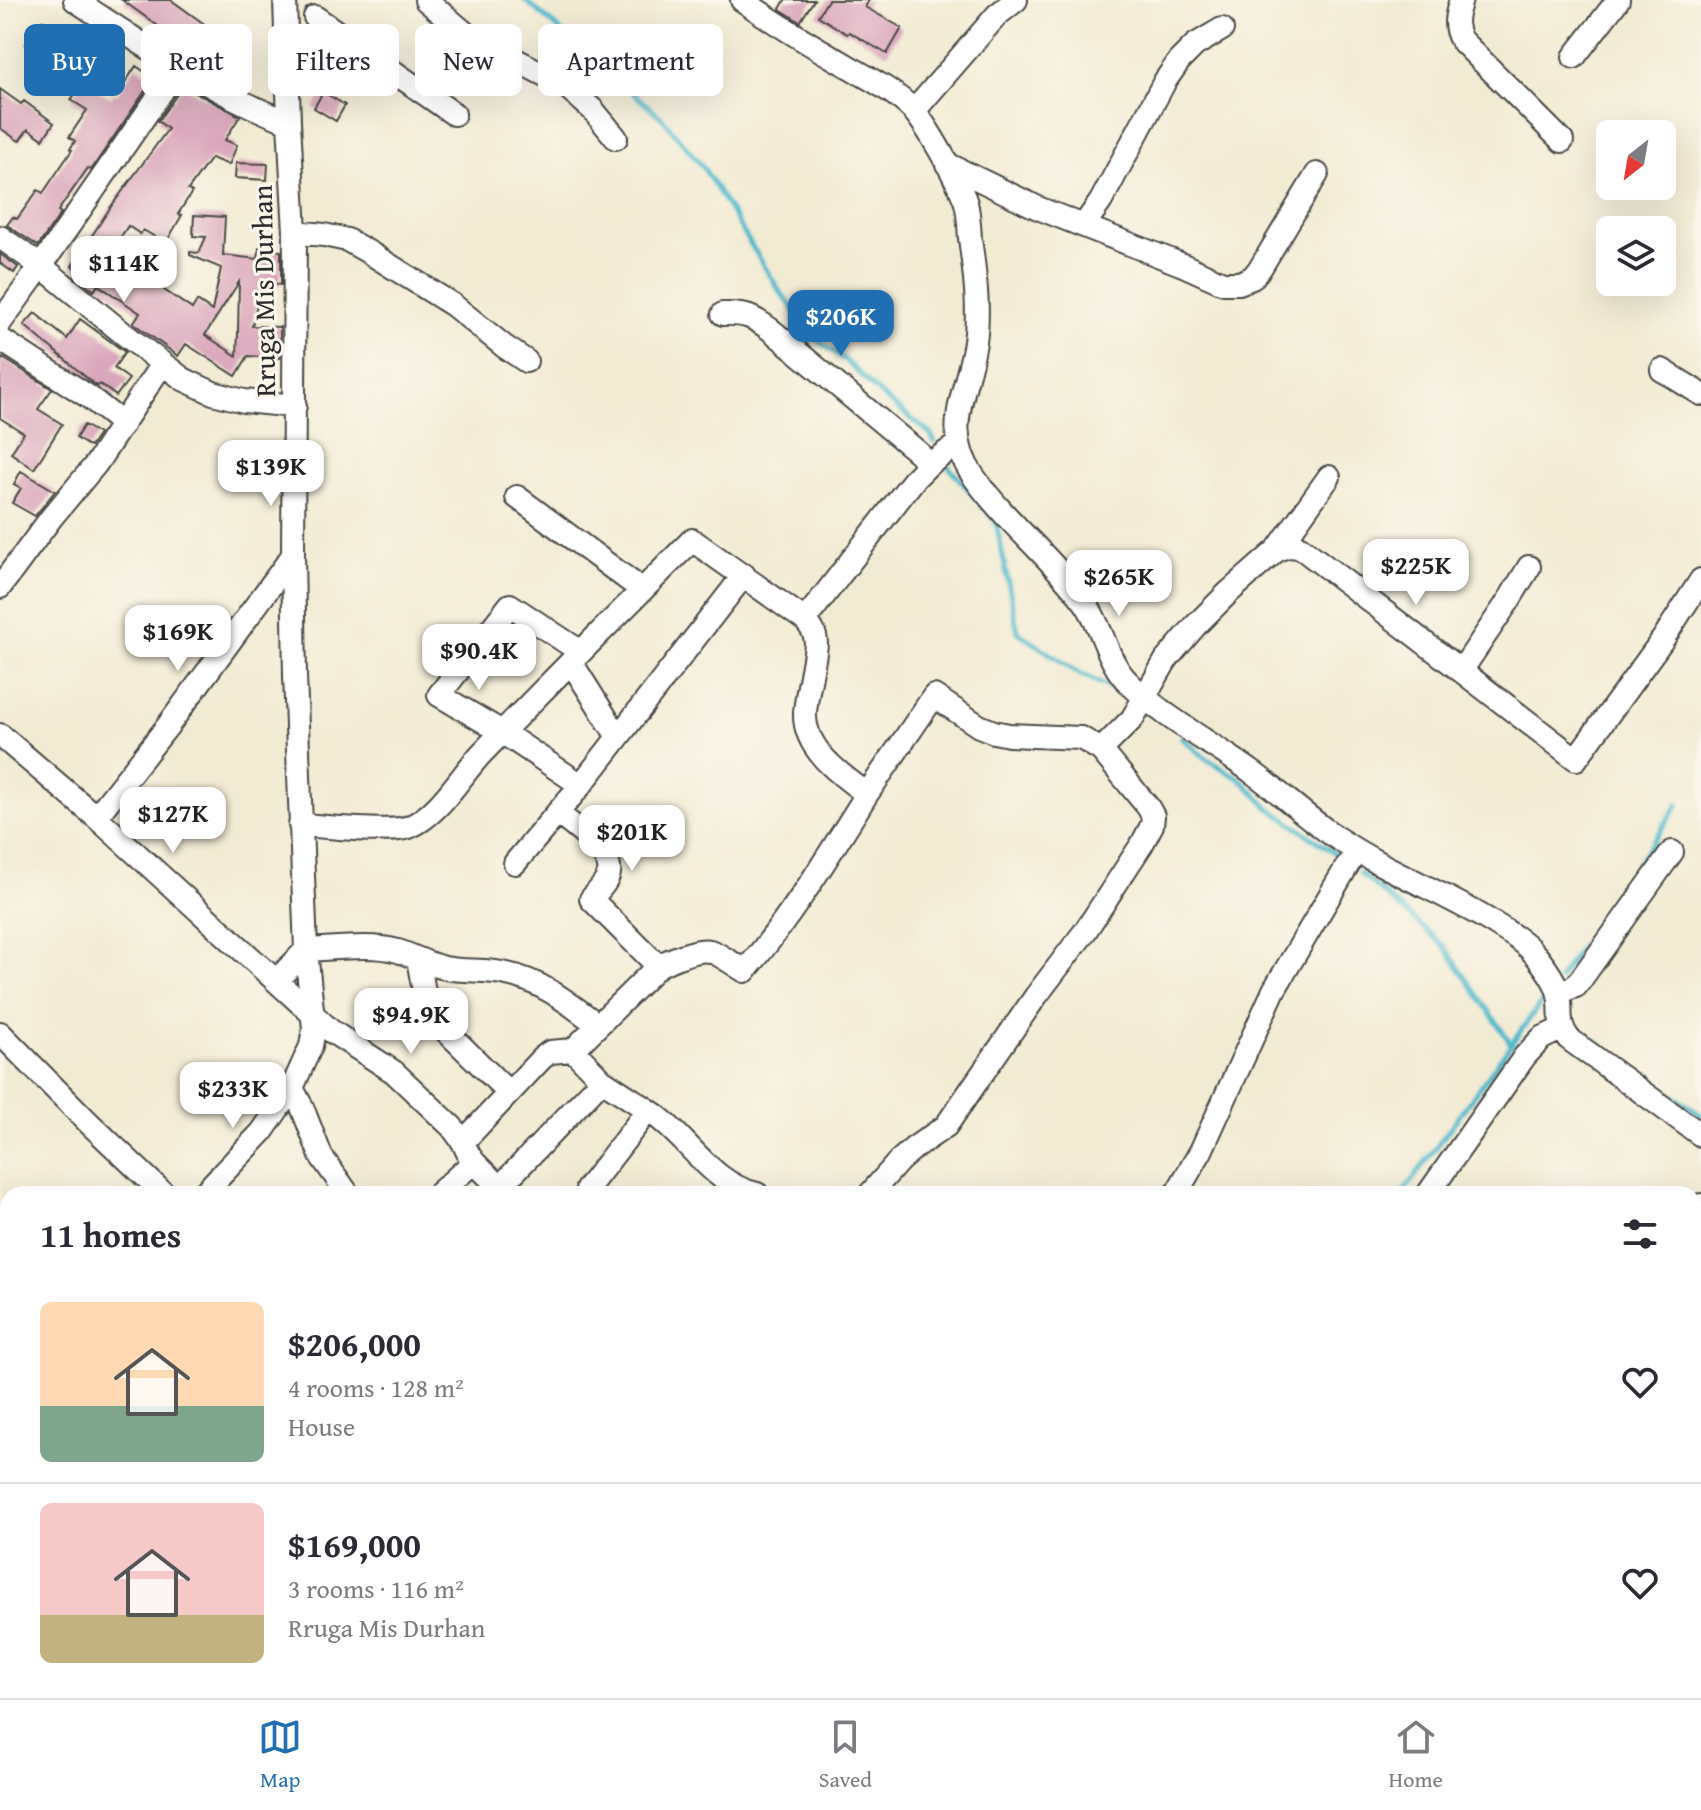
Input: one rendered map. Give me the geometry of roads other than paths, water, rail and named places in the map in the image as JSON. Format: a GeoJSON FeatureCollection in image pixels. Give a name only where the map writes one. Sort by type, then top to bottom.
{"type":"FeatureCollection","features":[{"type":"Feature","properties":{"kind":"street"},"geometry":{"type":"LineString","coordinates":[[75,0],[141,44]]}},
{"type":"Feature","properties":{"kind":"street"},"geometry":{"type":"LineString","coordinates":[[288,0],[322,9],[454,114]]}},
{"type":"Feature","properties":{"kind":"street","name":"Rruga Mis Durhan"},"geometry":{"type":"LineString","coordinates":[[211,1186],[262,1132],[292,1088],[311,1046],[314,1029],[306,950],[300,825],[293,555],[295,232],[289,122],[288,0]]}},
{"type":"Feature","properties":{"kind":"street"},"geometry":{"type":"LineString","coordinates":[[426,0],[466,34],[566,86],[593,110],[616,138]]}},
{"type":"Feature","properties":{"kind":"street"},"geometry":{"type":"LineString","coordinates":[[742,0],[784,29],[882,86],[914,111],[947,164],[966,203],[975,281],[974,349],[957,425],[963,461],[993,503],[1087,605],[1119,671],[1129,683],[1356,851],[1466,908],[1528,947],[1542,963],[1559,992],[1561,1029],[1569,1039],[1701,1135]]}},
{"type":"Feature","properties":{"kind":"street"},"geometry":{"type":"LineString","coordinates":[[914,111],[997,15],[1016,0]]}},
{"type":"Feature","properties":{"kind":"street"},"geometry":{"type":"LineString","coordinates":[[1461,0],[1455,23],[1461,40],[1562,141]]}},
{"type":"Feature","properties":{"kind":"street"},"geometry":{"type":"LineString","coordinates":[[1574,57],[1618,0]]}},
{"type":"Feature","properties":{"kind":"street"},"geometry":{"type":"LineString","coordinates":[[1084,225],[1101,201],[1165,81],[1179,61],[1195,45],[1222,29]]}},
{"type":"Feature","properties":{"kind":"street"},"geometry":{"type":"LineString","coordinates":[[0,323],[159,96]]}},
{"type":"Feature","properties":{"kind":"street"},"geometry":{"type":"LineString","coordinates":[[228,96],[289,122]]}},
{"type":"Feature","properties":{"kind":"street"},"geometry":{"type":"LineString","coordinates":[[947,164],[1038,208],[1223,283],[1239,283],[1252,278],[1317,174]]}},
{"type":"Feature","properties":{"kind":"street"},"geometry":{"type":"LineString","coordinates":[[295,232],[347,240],[453,305],[526,361]]}},
{"type":"Feature","properties":{"kind":"street"},"geometry":{"type":"LineString","coordinates":[[0,237],[183,379],[213,393],[244,401],[295,406]]}},
{"type":"Feature","properties":{"kind":"street"},"geometry":{"type":"LineString","coordinates":[[723,314],[753,317],[771,330],[919,453],[928,465]]}},
{"type":"Feature","properties":{"kind":"street"},"geometry":{"type":"LineString","coordinates":[[0,339],[89,397],[123,424]]}},
{"type":"Feature","properties":{"kind":"street"},"geometry":{"type":"LineString","coordinates":[[0,587],[96,464],[162,364]]}},
{"type":"Feature","properties":{"kind":"street"},"geometry":{"type":"LineString","coordinates":[[1662,370],[1701,394]]}},
{"type":"Feature","properties":{"kind":"street"},"geometry":{"type":"LineString","coordinates":[[805,620],[916,477],[958,444]]}},
{"type":"Feature","properties":{"kind":"street"},"geometry":{"type":"LineString","coordinates":[[1101,750],[1132,719],[1166,660],[1228,593],[1277,550],[1329,477]]}},
{"type":"Feature","properties":{"kind":"street"},"geometry":{"type":"LineString","coordinates":[[517,497],[642,590]]}},
{"type":"Feature","properties":{"kind":"street"},"geometry":{"type":"LineString","coordinates":[[300,825],[406,828],[424,819],[502,732],[692,540],[744,575],[811,627],[816,644],[805,714],[808,729],[822,757],[867,794]]}},
{"type":"Feature","properties":{"kind":"street"},"geometry":{"type":"LineString","coordinates":[[1277,550],[1288,546],[1300,547],[1576,759],[1663,639],[1701,580]]}},
{"type":"Feature","properties":{"kind":"street"},"geometry":{"type":"LineString","coordinates":[[96,817],[167,727],[293,555]]}},
{"type":"Feature","properties":{"kind":"street"},"geometry":{"type":"LineString","coordinates":[[1461,671],[1529,567]]}},
{"type":"Feature","properties":{"kind":"street"},"geometry":{"type":"LineString","coordinates":[[515,863],[581,785],[744,575]]}},
{"type":"Feature","properties":{"kind":"street"},"geometry":{"type":"LineString","coordinates":[[581,785],[502,732],[439,695],[510,605],[576,657],[618,737]]}},
{"type":"Feature","properties":{"kind":"street"},"geometry":{"type":"LineString","coordinates":[[463,1142],[542,1058],[550,1052],[573,1050],[658,966],[701,951],[711,952],[745,971],[802,896],[934,696],[979,726],[994,732],[1081,738],[1101,750],[1153,816],[1149,834],[1086,930],[946,1126],[899,1161],[877,1186]]}},
{"type":"Feature","properties":{"kind":"street"},"geometry":{"type":"LineString","coordinates":[[0,735],[96,817],[331,1031],[394,1072],[452,1127],[474,1162],[497,1186]]}},
{"type":"Feature","properties":{"kind":"street"},"geometry":{"type":"LineString","coordinates":[[557,813],[604,855],[608,864],[606,881],[591,899],[658,966]]}},
{"type":"Feature","properties":{"kind":"street"},"geometry":{"type":"LineString","coordinates":[[1181,1186],[1201,1151],[1274,990],[1356,851]]}},
{"type":"Feature","properties":{"kind":"street"},"geometry":{"type":"LineString","coordinates":[[1559,992],[1576,986],[1672,852]]}},
{"type":"Feature","properties":{"kind":"street"},"geometry":{"type":"LineString","coordinates":[[277,980],[306,950],[397,950],[439,967],[505,973],[529,980],[553,992],[598,1025]]}},
{"type":"Feature","properties":{"kind":"street"},"geometry":{"type":"LineString","coordinates":[[418,959],[425,997],[432,1015],[509,1093]]}},
{"type":"Feature","properties":{"kind":"street"},"geometry":{"type":"LineString","coordinates":[[1434,1186],[1525,1056],[1542,1038],[1561,1029]]}},
{"type":"Feature","properties":{"kind":"street"},"geometry":{"type":"LineString","coordinates":[[0,1033],[156,1186]]}},
{"type":"Feature","properties":{"kind":"street"},"geometry":{"type":"LineString","coordinates":[[573,1050],[602,1080],[661,1118],[715,1172],[735,1186]]}},
{"type":"Feature","properties":{"kind":"street"},"geometry":{"type":"LineString","coordinates":[[507,1186],[602,1080]]}},
{"type":"Feature","properties":{"kind":"street"},"geometry":{"type":"LineString","coordinates":[[292,1088],[321,1156],[342,1186]]}},
{"type":"Feature","properties":{"kind":"street"},"geometry":{"type":"LineString","coordinates":[[591,1186],[648,1110]]}},
{"type":"Feature","properties":{"kind":"street"},"geometry":{"type":"LineString","coordinates":[[447,1186],[474,1162]]}},
{"type":"Feature","properties":{"kind":"waterway"},"geometry":{"type":"LineString","coordinates":[[525,0],[663,119],[703,167],[779,290],[817,340],[930,433],[935,442]]}},
{"type":"Feature","properties":{"kind":"waterway"},"geometry":{"type":"LineString","coordinates":[[949,467],[996,522],[1018,632],[1075,671],[1129,697]]}},
{"type":"Feature","properties":{"kind":"waterway"},"geometry":{"type":"LineString","coordinates":[[1182,738],[1204,757],[1240,779],[1268,807],[1337,855]]}},
{"type":"Feature","properties":{"kind":"waterway"},"geometry":{"type":"LineString","coordinates":[[1559,979],[1678,805]]}},
{"type":"Feature","properties":{"kind":"waterway"},"geometry":{"type":"LineString","coordinates":[[1360,873],[1444,946],[1512,1045]]}},
{"type":"Feature","properties":{"kind":"waterway"},"geometry":{"type":"LineString","coordinates":[[1408,1186],[1549,992]]}},
{"type":"Feature","properties":{"kind":"waterway"},"geometry":{"type":"LineString","coordinates":[[1574,1026],[1701,1115]]}}]}
